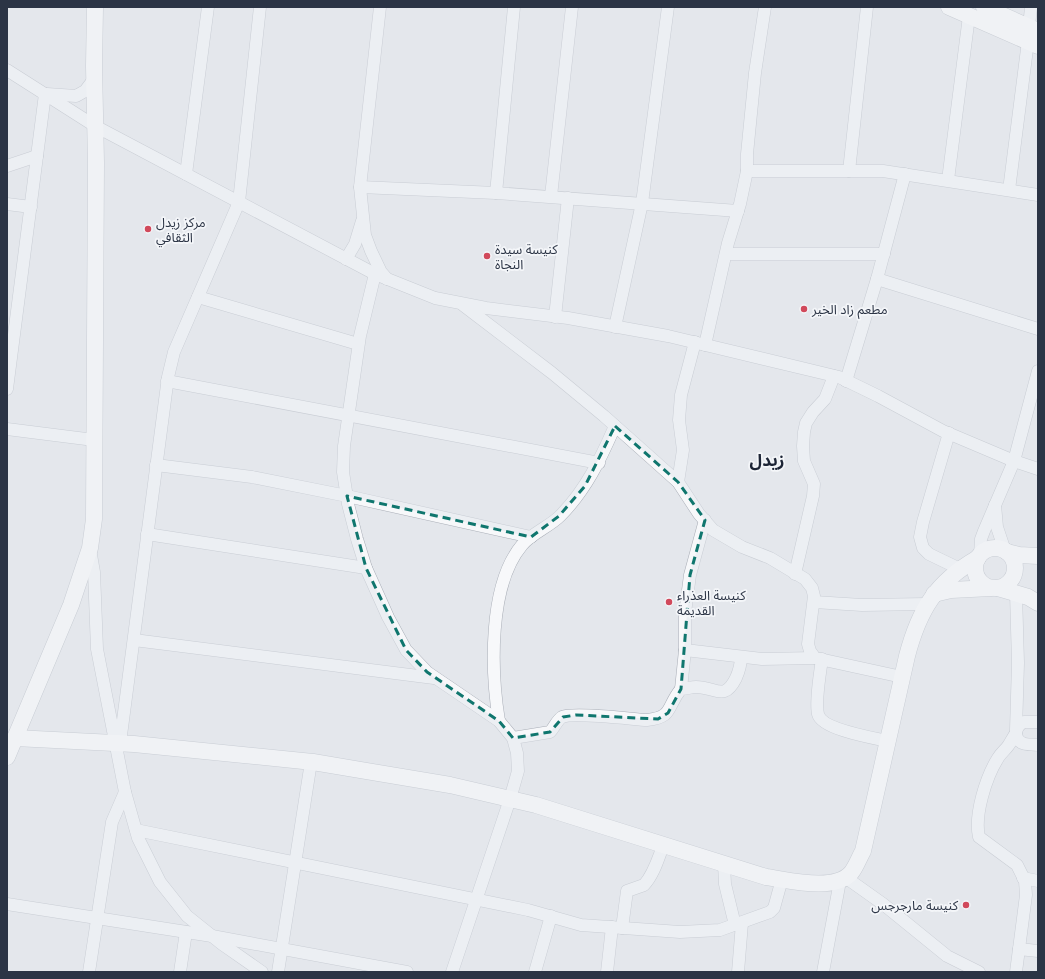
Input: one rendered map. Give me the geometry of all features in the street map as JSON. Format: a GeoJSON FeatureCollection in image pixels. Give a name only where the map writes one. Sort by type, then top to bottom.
{"type":"FeatureCollection","features":[{"type":"Feature","properties":{"kind":"street"},"geometry":{"type":"LineString","coordinates":[[7,757],[11,738],[71,605],[90,548],[94,519],[95,7]]}},
{"type":"Feature","properties":{"kind":"street"},"geometry":{"type":"LineString","coordinates":[[186,174],[208,7]]}},
{"type":"Feature","properties":{"kind":"street"},"geometry":{"type":"LineString","coordinates":[[117,743],[134,640],[167,381],[174,352],[239,202],[260,7]]}},
{"type":"Feature","properties":{"kind":"street"},"geometry":{"type":"LineString","coordinates":[[380,7],[360,188],[365,234],[371,251],[388,280]]}},
{"type":"Feature","properties":{"kind":"street"},"geometry":{"type":"LineString","coordinates":[[496,192],[514,7]]}},
{"type":"Feature","properties":{"kind":"street"},"geometry":{"type":"LineString","coordinates":[[551,196],[572,7]]}},
{"type":"Feature","properties":{"kind":"street"},"geometry":{"type":"LineString","coordinates":[[615,327],[642,203],[668,7]]}},
{"type":"Feature","properties":{"kind":"street"},"geometry":{"type":"LineString","coordinates":[[678,482],[683,450],[680,420],[681,395],[700,344],[738,211],[747,171],[747,154],[755,73],[765,7]]}},
{"type":"Feature","properties":{"kind":"street"},"geometry":{"type":"LineString","coordinates":[[849,171],[867,7]]}},
{"type":"Feature","properties":{"kind":"street"},"geometry":{"type":"LineString","coordinates":[[949,7],[969,16],[1033,36]]}},
{"type":"Feature","properties":{"kind":"street"},"geometry":{"type":"LineString","coordinates":[[984,7],[1033,36]]}},
{"type":"Feature","properties":{"kind":"street"},"geometry":{"type":"LineString","coordinates":[[1009,190],[1033,36],[1031,7]]}},
{"type":"Feature","properties":{"kind":"street"},"geometry":{"type":"LineString","coordinates":[[948,180],[969,16]]}},
{"type":"Feature","properties":{"kind":"street"},"geometry":{"type":"LineString","coordinates":[[7,70],[95,126],[388,280],[435,298],[486,308],[615,327],[700,344],[834,376],[949,433],[1014,461],[1038,469]]}},
{"type":"Feature","properties":{"kind":"street"},"geometry":{"type":"LineString","coordinates":[[45,94],[76,96],[85,92],[94,79]]}},
{"type":"Feature","properties":{"kind":"street"},"geometry":{"type":"LineString","coordinates":[[7,389],[45,94]]}},
{"type":"Feature","properties":{"kind":"street"},"geometry":{"type":"LineString","coordinates":[[7,166],[38,156]]}},
{"type":"Feature","properties":{"kind":"street"},"geometry":{"type":"LineString","coordinates":[[747,171],[884,171],[1038,195]]}},
{"type":"Feature","properties":{"kind":"street"},"geometry":{"type":"LineString","coordinates":[[846,381],[878,279],[905,174]]}},
{"type":"Feature","properties":{"kind":"street"},"geometry":{"type":"LineString","coordinates":[[360,188],[496,192],[738,211]]}},
{"type":"Feature","properties":{"kind":"street"},"geometry":{"type":"LineString","coordinates":[[555,317],[568,198]]}},
{"type":"Feature","properties":{"kind":"street"},"geometry":{"type":"LineString","coordinates":[[7,204],[31,207]]}},
{"type":"Feature","properties":{"kind":"street"},"geometry":{"type":"LineString","coordinates":[[346,259],[355,244],[363,214]]}},
{"type":"Feature","properties":{"kind":"street"},"geometry":{"type":"LineString","coordinates":[[726,254],[884,254]]}},
{"type":"Feature","properties":{"kind":"street"},"geometry":{"type":"LineString","coordinates":[[375,274],[358,344],[344,446],[343,472],[357,539],[366,568],[388,617],[406,650],[427,672],[499,721],[513,738],[517,753],[518,771],[510,799],[452,972]]}},
{"type":"Feature","properties":{"kind":"street"},"geometry":{"type":"LineString","coordinates":[[878,279],[1038,330]]}},
{"type":"Feature","properties":{"kind":"street"},"geometry":{"type":"LineString","coordinates":[[198,297],[358,344]]}},
{"type":"Feature","properties":{"kind":"street"},"geometry":{"type":"LineString","coordinates":[[461,303],[552,373],[678,482],[713,530],[742,546],[770,558],[804,579],[812,588],[814,596],[808,644],[810,651],[818,658]]}},
{"type":"Feature","properties":{"kind":"street"},"geometry":{"type":"LineString","coordinates":[[1027,598],[983,584],[977,576],[975,567],[979,557],[982,535],[1014,461],[1038,371]]}},
{"type":"Feature","properties":{"kind":"street"},"geometry":{"type":"LineString","coordinates":[[796,574],[813,496],[814,484],[804,461],[804,432],[806,423],[813,412],[825,399],[834,376]]}},
{"type":"Feature","properties":{"kind":"street"},"geometry":{"type":"LineString","coordinates":[[167,381],[599,463]]}},
{"type":"Feature","properties":{"kind":"street"},"geometry":{"type":"LineString","coordinates":[[499,721],[495,698],[493,654],[496,613],[503,583],[512,560],[522,545],[559,516],[585,486],[599,463],[615,426]]}},
{"type":"Feature","properties":{"kind":"street"},"geometry":{"type":"LineString","coordinates":[[7,429],[94,440]]}},
{"type":"Feature","properties":{"kind":"street"},"geometry":{"type":"LineString","coordinates":[[949,433],[920,537],[923,548],[929,554],[960,569]]}},
{"type":"Feature","properties":{"kind":"street"},"geometry":{"type":"LineString","coordinates":[[156,465],[252,477],[347,496],[531,537]]}},
{"type":"Feature","properties":{"kind":"street"},"geometry":{"type":"LineString","coordinates":[[995,503],[997,527],[1006,552],[1013,560],[1014,573],[1022,591],[1027,598],[1018,663],[1016,731],[1018,738],[1022,742],[1038,745]]}},
{"type":"Feature","properties":{"kind":"street"},"geometry":{"type":"LineString","coordinates":[[513,738],[550,732],[563,717],[576,715],[647,720],[658,719],[668,713],[674,697],[681,689],[685,650],[685,613],[690,574],[705,520]]}},
{"type":"Feature","properties":{"kind":"street"},"geometry":{"type":"LineString","coordinates":[[147,534],[366,568]]}},
{"type":"Feature","properties":{"kind":"street"},"geometry":{"type":"LineString","coordinates":[[90,548],[94,572],[97,650],[117,743],[125,792],[138,838],[160,882],[187,916],[262,972]]}},
{"type":"Feature","properties":{"kind":"street"},"geometry":{"type":"LineString","coordinates":[[11,738],[117,743],[311,762],[450,785],[536,805],[766,877],[805,883],[827,883],[842,879],[851,873],[863,851],[912,635],[919,618],[931,599],[950,577],[979,557],[983,552],[996,548],[1006,552],[1038,558]]}},
{"type":"Feature","properties":{"kind":"street"},"geometry":{"type":"LineString","coordinates":[[814,602],[862,606],[931,599],[951,590],[994,588],[1007,584],[1014,573],[1038,558]]}},
{"type":"Feature","properties":{"kind":"street"},"geometry":{"type":"LineString","coordinates":[[134,640],[436,678]]}},
{"type":"Feature","properties":{"kind":"street"},"geometry":{"type":"LineString","coordinates":[[685,650],[762,659],[818,658],[902,677]]}},
{"type":"Feature","properties":{"kind":"street"},"geometry":{"type":"LineString","coordinates":[[681,689],[697,687],[723,691],[728,690],[732,686],[738,673],[741,657]]}},
{"type":"Feature","properties":{"kind":"street"},"geometry":{"type":"LineString","coordinates":[[818,658],[817,702],[818,715],[820,719],[834,728],[887,741]]}},
{"type":"Feature","properties":{"kind":"street"},"geometry":{"type":"LineString","coordinates":[[1016,972],[1026,895],[1025,882],[1017,866],[979,837],[977,828],[985,789],[992,770],[999,757],[1008,747],[1019,725],[1024,722],[1038,722]]}},
{"type":"Feature","properties":{"kind":"street"},"geometry":{"type":"LineString","coordinates":[[278,972],[294,862],[311,762]]}},
{"type":"Feature","properties":{"kind":"street"},"geometry":{"type":"LineString","coordinates":[[88,972],[112,822],[125,792]]}},
{"type":"Feature","properties":{"kind":"street"},"geometry":{"type":"LineString","coordinates":[[136,830],[528,910],[581,925],[617,928],[680,932],[720,930],[770,912],[774,908],[782,879]]}},
{"type":"Feature","properties":{"kind":"street"},"geometry":{"type":"LineString","coordinates":[[607,972],[627,891],[646,883],[655,868],[663,846]]}},
{"type":"Feature","properties":{"kind":"street"},"geometry":{"type":"LineString","coordinates":[[724,864],[725,884],[738,924],[738,972]]}},
{"type":"Feature","properties":{"kind":"street"},"geometry":{"type":"LineString","coordinates":[[1023,878],[1038,881]]}},
{"type":"Feature","properties":{"kind":"street"},"geometry":{"type":"LineString","coordinates":[[823,972],[842,879]]}},
{"type":"Feature","properties":{"kind":"street"},"geometry":{"type":"LineString","coordinates":[[842,879],[883,904],[947,956],[979,972]]}},
{"type":"Feature","properties":{"kind":"street"},"geometry":{"type":"LineString","coordinates":[[7,904],[212,936],[408,972]]}},
{"type":"Feature","properties":{"kind":"street"},"geometry":{"type":"LineString","coordinates":[[535,972],[551,916]]}},
{"type":"Feature","properties":{"kind":"street"},"geometry":{"type":"LineString","coordinates":[[180,972],[186,932]]}},
{"type":"Feature","properties":{"kind":"street"},"geometry":{"type":"LineString","coordinates":[[1019,949],[1038,952]]}},
{"type":"Feature","properties":{"kind":"highlighted area"},"geometry":{"type":"Polygon","coordinates":[[[615,426],[678,482],[705,520],[690,575],[681,689],[668,713],[658,719],[576,715],[563,717],[550,732],[513,738],[499,721],[427,672],[406,650],[366,568],[347,496],[531,537],[559,516],[585,486],[615,426]]]}},
{"type":"Feature","properties":{"kind":"place","name":"مركز زيدل الثقافي"},"geometry":{"type":"Point","coordinates":[148,229]}},
{"type":"Feature","properties":{"kind":"place","name":"كنيسة سيدة النجاة"},"geometry":{"type":"Point","coordinates":[487,256]}},
{"type":"Feature","properties":{"kind":"place","name":"مطعم زاد الخير"},"geometry":{"type":"Point","coordinates":[804,309]}},
{"type":"Feature","properties":{"kind":"place","name":"كنيسة العذراء القديمة"},"geometry":{"type":"Point","coordinates":[669,602]}},
{"type":"Feature","properties":{"kind":"place","name":"كنيسة مارجرجس"},"geometry":{"type":"Point","coordinates":[966,905]}},
{"type":"Feature","properties":{"kind":"district","name":"زيدل"},"geometry":{"type":"Point","coordinates":[767,460]}}]}
